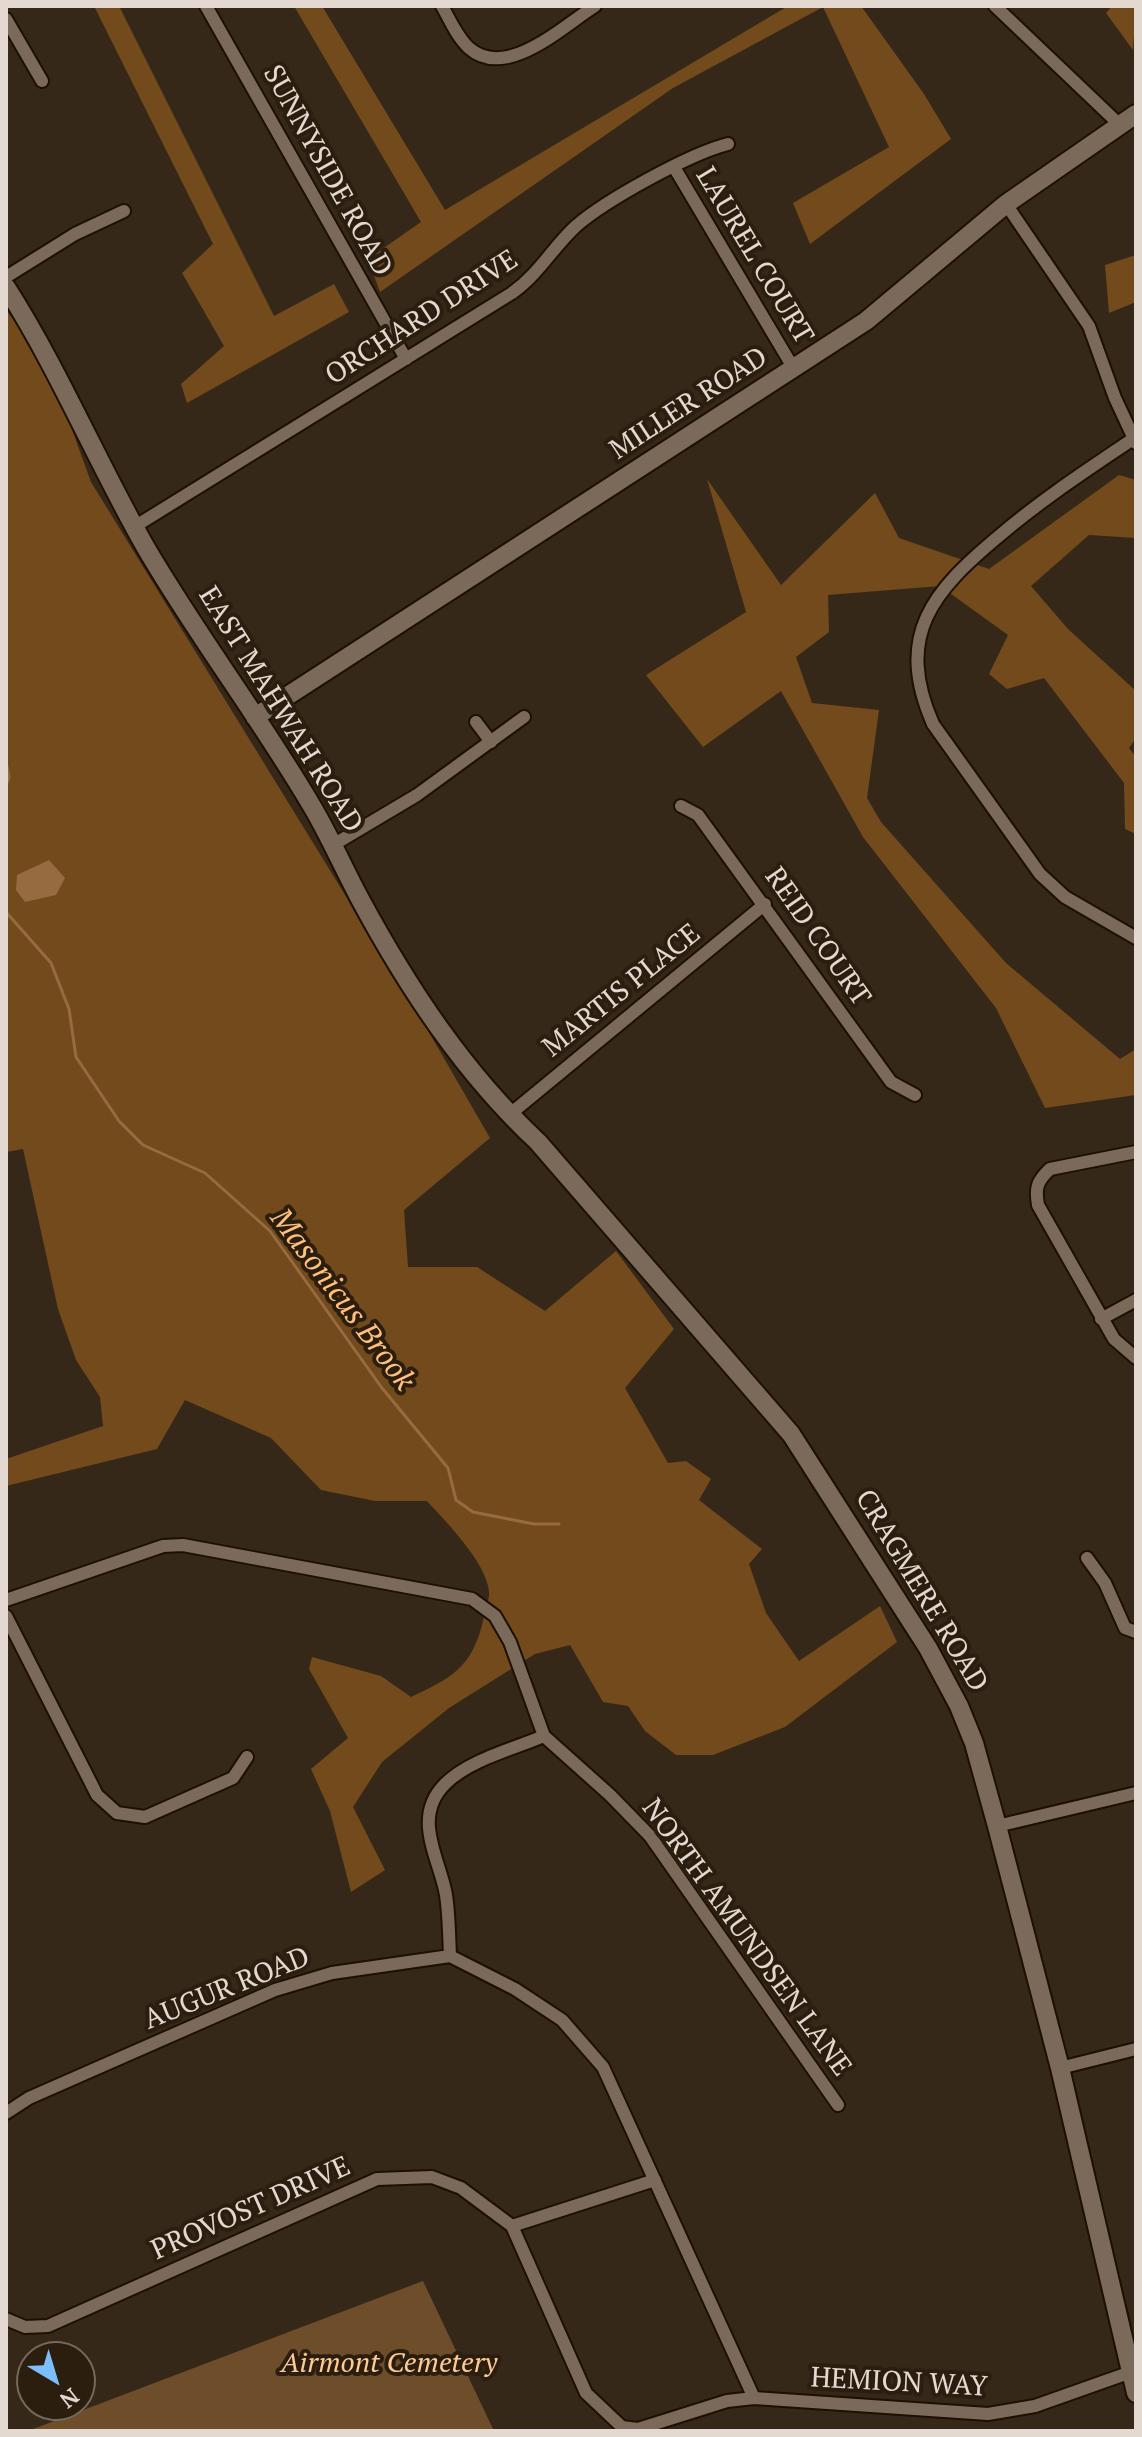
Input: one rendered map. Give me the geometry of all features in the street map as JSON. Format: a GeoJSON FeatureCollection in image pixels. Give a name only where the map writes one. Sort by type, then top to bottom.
{"type":"FeatureCollection","features":[{"type":"Feature","properties":{"kind":"street","name":"SUNNYSIDE ROAD"},"geometry":{"type":"LineString","coordinates":[[206,6],[406,359]]}},
{"type":"Feature","properties":{"kind":"street"},"geometry":{"type":"LineString","coordinates":[[442,6],[469,48],[498,59],[518,55],[595,6]]}},
{"type":"Feature","properties":{"kind":"street"},"geometry":{"type":"LineString","coordinates":[[995,6],[1128,119]]}},
{"type":"Feature","properties":{"kind":"street"},"geometry":{"type":"LineString","coordinates":[[6,19],[42,81]]}},
{"type":"Feature","properties":{"kind":"street","name":"MILLER ROAD"},"geometry":{"type":"LineString","coordinates":[[255,717],[794,369],[892,302],[1006,204],[1128,119]]}},
{"type":"Feature","properties":{"kind":"street","name":"ORCHARD DRIVE"},"geometry":{"type":"LineString","coordinates":[[134,527],[526,283],[576,227],[593,213],[674,167],[728,144]]}},
{"type":"Feature","properties":{"kind":"street","name":"LAUREL COURT"},"geometry":{"type":"LineString","coordinates":[[674,167],[794,369]]}},
{"type":"Feature","properties":{"kind":"street"},"geometry":{"type":"LineString","coordinates":[[1006,204],[1089,326],[1135,441],[1063,486],[957,571],[927,615],[918,670],[925,705],[933,724],[1040,874],[1065,897],[1136,938]]}},
{"type":"Feature","properties":{"kind":"street"},"geometry":{"type":"LineString","coordinates":[[6,277],[75,234],[124,211]]}},
{"type":"Feature","properties":{"kind":"street","name":"EAST MAHWAH ROAD"},"geometry":{"type":"LineString","coordinates":[[6,287],[35,331],[134,527],[333,845],[422,1004],[509,1115],[538,1142]]}},
{"type":"Feature","properties":{"kind":"street"},"geometry":{"type":"LineString","coordinates":[[333,845],[417,795],[524,717]]}},
{"type":"Feature","properties":{"kind":"street"},"geometry":{"type":"LineString","coordinates":[[476,722],[491,742]]}},
{"type":"Feature","properties":{"kind":"street","name":"REID COURT"},"geometry":{"type":"LineString","coordinates":[[681,806],[698,815],[891,1082],[915,1095]]}},
{"type":"Feature","properties":{"kind":"street","name":"MARTIS PLACE"},"geometry":{"type":"LineString","coordinates":[[509,1115],[765,904]]}},
{"type":"Feature","properties":{"kind":"street","name":"CRAGMERE ROAD"},"geometry":{"type":"LineString","coordinates":[[538,1142],[811,1460],[928,1648],[959,1706],[974,1743],[1060,2068],[1136,2393]]}},
{"type":"Feature","properties":{"kind":"street"},"geometry":{"type":"LineString","coordinates":[[1136,1152],[1050,1169],[1040,1178],[1035,1190],[1038,1205],[1101,1319],[1114,1339],[1136,1358]]}},
{"type":"Feature","properties":{"kind":"street"},"geometry":{"type":"LineString","coordinates":[[1101,1319],[1136,1300]]}},
{"type":"Feature","properties":{"kind":"street"},"geometry":{"type":"LineString","coordinates":[[6,1600],[163,1546],[183,1545],[472,1599],[495,1616],[510,1642],[544,1736],[467,1769],[445,1784],[434,1800],[429,1827],[432,1856],[446,1890],[450,1956],[515,1989],[562,2020],[603,2067],[754,2398]]}},
{"type":"Feature","properties":{"kind":"street"},"geometry":{"type":"LineString","coordinates":[[1087,1558],[1105,1583],[1125,1628],[1136,1632]]}},
{"type":"Feature","properties":{"kind":"street"},"geometry":{"type":"LineString","coordinates":[[6,1616],[97,1795],[117,1813],[145,1817],[217,1787],[233,1778],[247,1757]]}},
{"type":"Feature","properties":{"kind":"street","name":"NORTH AMUNDSEN LANE"},"geometry":{"type":"LineString","coordinates":[[544,1736],[650,1836],[838,2105]]}},
{"type":"Feature","properties":{"kind":"street"},"geometry":{"type":"LineString","coordinates":[[997,1826],[1136,1793]]}},
{"type":"Feature","properties":{"kind":"street","name":"AUGUR ROAD"},"geometry":{"type":"LineString","coordinates":[[6,2113],[29,2098],[275,1990],[332,1973],[450,1956]]}},
{"type":"Feature","properties":{"kind":"street"},"geometry":{"type":"LineString","coordinates":[[1060,2068],[1136,2049]]}},
{"type":"Feature","properties":{"kind":"street","name":"PROVOST DRIVE"},"geometry":{"type":"LineString","coordinates":[[6,2319],[25,2327],[48,2326],[377,2179],[432,2177],[485,2203],[512,2226]]}},
{"type":"Feature","properties":{"kind":"street"},"geometry":{"type":"LineString","coordinates":[[512,2226],[655,2180]]}},
{"type":"Feature","properties":{"kind":"street","name":"HEMION WAY"},"geometry":{"type":"LineString","coordinates":[[512,2226],[586,2393],[622,2427],[638,2429],[727,2401],[754,2398],[988,2414],[1035,2406],[1131,2372]]}},
{"type":"Feature","properties":{"kind":"green space","name":"Airmont Cemetery"},"geometry":{"type":"Polygon","coordinates":[[[423,2281],[494,2431],[28,2431],[54,2421],[96,2421],[96,2405],[423,2281]]]}},
{"type":"Feature","properties":{"kind":"shaded area"},"geometry":{"type":"Polygon","coordinates":[[[94,6],[119,6],[274,316],[334,284],[349,312],[187,403],[181,384],[224,346],[182,273],[213,244],[94,6]]]}},
{"type":"Feature","properties":{"kind":"shaded area"},"geometry":{"type":"Polygon","coordinates":[[[294,6],[322,6],[445,210],[788,6],[861,6],[924,94],[951,139],[810,244],[793,203],[889,147],[823,7],[673,88],[380,292],[368,259],[421,222],[294,6]]]}},
{"type":"Feature","properties":{"kind":"shaded area"},"geometry":{"type":"Polygon","coordinates":[[[1112,6],[1136,6],[1133,50],[1106,13],[1112,6]]]}},
{"type":"Feature","properties":{"kind":"shaded area"},"geometry":{"type":"Polygon","coordinates":[[[1136,255],[1136,302],[1109,313],[1105,265],[1136,255]]]}},
{"type":"Feature","properties":{"kind":"shaded area"},"geometry":{"type":"Polygon","coordinates":[[[6,310],[49,366],[91,482],[419,1015],[490,1138],[404,1210],[408,1267],[477,1267],[545,1311],[616,1251],[674,1329],[625,1388],[668,1463],[686,1461],[711,1479],[699,1500],[762,1549],[749,1564],[766,1613],[799,1661],[880,1606],[897,1642],[785,1727],[713,1755],[676,1755],[645,1731],[628,1706],[603,1702],[570,1645],[535,1654],[449,1708],[382,1762],[353,1807],[385,1870],[351,1892],[330,1811],[311,1769],[348,1738],[309,1669],[312,1657],[381,1676],[411,1697],[458,1670],[473,1650],[489,1591],[481,1568],[454,1531],[427,1501],[375,1501],[321,1490],[271,1438],[185,1400],[157,1449],[6,1486],[6,1459],[103,1426],[100,1397],[76,1360],[58,1309],[23,1149],[6,1152],[6,310]]]}},
{"type":"Feature","properties":{"kind":"shaded area"},"geometry":{"type":"Polygon","coordinates":[[[1119,475],[1136,480],[1136,538],[1089,535],[1031,586],[1068,629],[1136,691],[1136,738],[1129,748],[1136,757],[1136,834],[1125,829],[1124,783],[1044,678],[1007,689],[989,674],[1008,635],[940,586],[828,595],[829,632],[796,657],[812,703],[879,710],[867,798],[881,822],[1006,963],[1120,1059],[1136,1049],[1136,1095],[1045,1108],[996,1008],[863,837],[781,691],[703,747],[646,675],[746,612],[707,479],[781,585],[875,493],[899,538],[989,569],[1119,475]]]}},
{"type":"Feature","properties":{"kind":"shaded area"},"geometry":{"type":"Polygon","coordinates":[[[49,860],[65,878],[56,895],[25,902],[16,890],[17,875],[49,860]]]}},
{"type":"Feature","properties":{"kind":"waterway","name":"Masonicus Brook"},"geometry":{"type":"LineString","coordinates":[[6,761],[9,778],[6,785]]}},
{"type":"Feature","properties":{"kind":"waterway","name":"Masonicus Brook"},"geometry":{"type":"LineString","coordinates":[[6,912],[51,963],[69,1009],[76,1057],[119,1121],[143,1145],[205,1173],[270,1231],[382,1388],[448,1468],[456,1500],[473,1512],[534,1524],[559,1524]]}}]}
